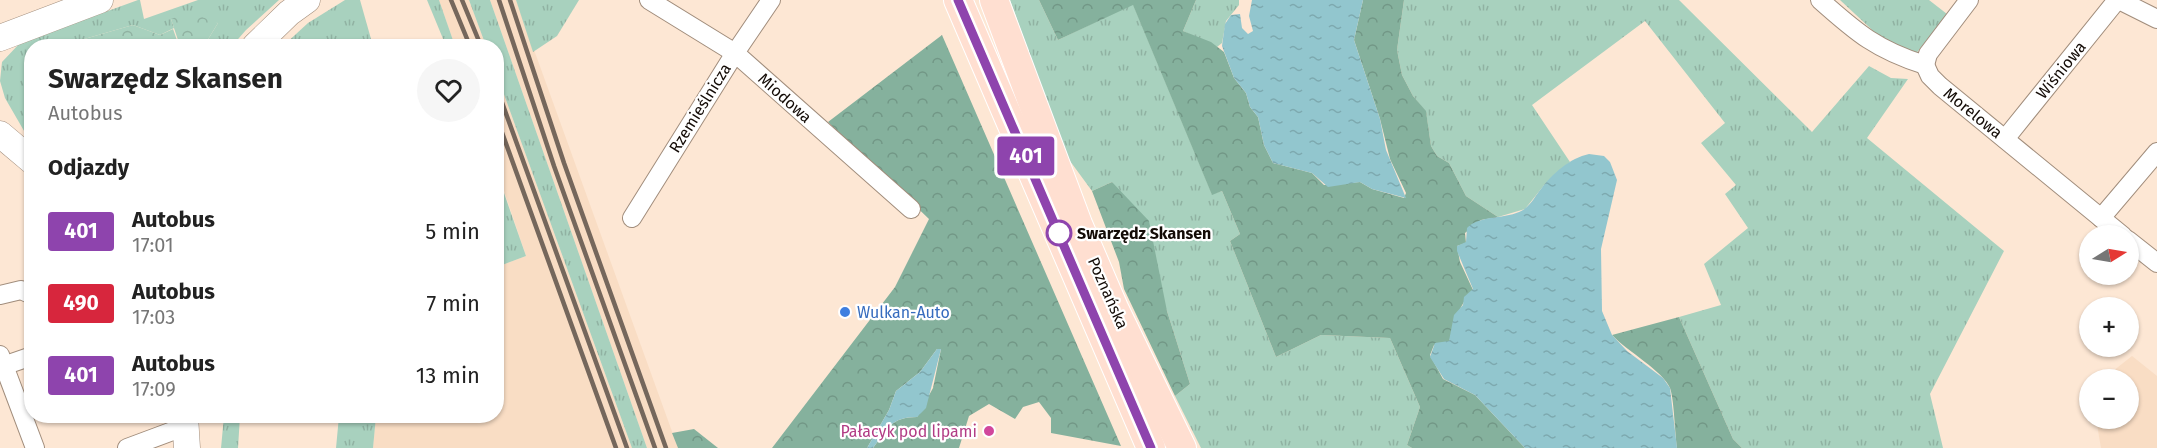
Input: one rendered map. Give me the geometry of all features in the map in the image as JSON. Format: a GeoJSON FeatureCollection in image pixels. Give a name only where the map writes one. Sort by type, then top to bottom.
{"type":"FeatureCollection","features":[{"type":"Feature","properties":{"kind":"main road","name":"Poznańska"},"geometry":{"type":"LineString","coordinates":[[958,0],[1151,448]]}},
{"type":"Feature","properties":{"kind":"main road","name":"Poznańska"},"geometry":{"type":"LineString","coordinates":[[994,0],[1091,255],[1182,448]]}},
{"type":"Feature","properties":{"kind":"street"},"geometry":{"type":"LineString","coordinates":[[0,38],[100,0]]}},
{"type":"Feature","properties":{"kind":"street"},"geometry":{"type":"LineString","coordinates":[[262,39],[307,0]]}},
{"type":"Feature","properties":{"kind":"street","name":"Miodowa"},"geometry":{"type":"LineString","coordinates":[[649,0],[735,53],[910,209]]}},
{"type":"Feature","properties":{"kind":"street","name":"Rzemieślnicza"},"geometry":{"type":"LineString","coordinates":[[632,218],[735,53],[771,0]]}},
{"type":"Feature","properties":{"kind":"street"},"geometry":{"type":"LineString","coordinates":[[1820,0],[1863,39],[1896,56],[1925,65],[1928,54],[1969,0]]}},
{"type":"Feature","properties":{"kind":"street"},"geometry":{"type":"LineString","coordinates":[[2118,0],[2157,19]]}},
{"type":"Feature","properties":{"kind":"street","name":"Wiśniowa"},"geometry":{"type":"LineString","coordinates":[[2005,139],[2118,0]]}},
{"type":"Feature","properties":{"kind":"street","name":"Morelowa"},"geometry":{"type":"LineString","coordinates":[[1925,65],[1930,76],[1940,86],[2110,225]]}},
{"type":"Feature","properties":{"kind":"street"},"geometry":{"type":"LineString","coordinates":[[0,113],[5,139],[24,154]]}},
{"type":"Feature","properties":{"kind":"street"},"geometry":{"type":"LineString","coordinates":[[2101,218],[2157,152]]}},
{"type":"Feature","properties":{"kind":"street"},"geometry":{"type":"LineString","coordinates":[[2139,249],[2157,263]]}},
{"type":"Feature","properties":{"kind":"street"},"geometry":{"type":"LineString","coordinates":[[0,295],[24,291]]}},
{"type":"Feature","properties":{"kind":"street"},"geometry":{"type":"LineString","coordinates":[[24,358],[1,362],[24,420]]}},
{"type":"Feature","properties":{"kind":"street"},"geometry":{"type":"LineString","coordinates":[[25,423],[35,448]]}},
{"type":"Feature","properties":{"kind":"street"},"geometry":{"type":"LineString","coordinates":[[127,448],[186,430]]}},
{"type":"Feature","properties":{"kind":"shaded area"},"geometry":{"type":"Polygon","coordinates":[[[439,0],[469,0],[483,39],[453,39],[439,0]]]}},
{"type":"Feature","properties":{"kind":"shaded area"},"geometry":{"type":"Polygon","coordinates":[[[490,0],[516,0],[678,448],[647,448],[490,0]]]}},
{"type":"Feature","properties":{"kind":"shaded area"},"geometry":{"type":"Polygon","coordinates":[[[504,94],[632,448],[373,448],[375,423],[504,423],[504,264],[526,256],[504,191],[504,94]]]}},
{"type":"Feature","properties":{"kind":"shaded area"},"geometry":{"type":"Polygon","coordinates":[[[2133,357],[2157,376],[2157,448],[2101,448],[2098,429],[2139,429],[2139,369],[2116,369],[2133,357]]]}},
{"type":"Feature","properties":{"kind":"green space"},"geometry":{"type":"Polygon","coordinates":[[[138,0],[140,0],[144,19],[198,0],[279,0],[238,39],[208,39],[218,23],[171,19],[174,28],[160,35],[133,25],[84,39],[31,39],[138,0]]]}},
{"type":"Feature","properties":{"kind":"green space"},"geometry":{"type":"Polygon","coordinates":[[[345,0],[360,0],[371,39],[291,39],[308,23],[345,0]]]}},
{"type":"Feature","properties":{"kind":"green space"},"geometry":{"type":"Polygon","coordinates":[[[427,0],[439,0],[453,39],[443,39],[427,0]]]}},
{"type":"Feature","properties":{"kind":"green space"},"geometry":{"type":"Polygon","coordinates":[[[469,0],[490,0],[504,39],[483,39],[469,0]]]}},
{"type":"Feature","properties":{"kind":"green space"},"geometry":{"type":"Polygon","coordinates":[[[516,0],[579,0],[557,36],[533,52],[516,0]]]}},
{"type":"Feature","properties":{"kind":"green space"},"geometry":{"type":"Polygon","coordinates":[[[1010,0],[1039,0],[1058,40],[1133,4],[1212,194],[1222,191],[1240,234],[1230,241],[1276,357],[1321,335],[1390,338],[1420,407],[1407,445],[1412,448],[1201,448],[1175,396],[1190,384],[1167,311],[1112,182],[1092,191],[1063,148],[1010,0]]]}},
{"type":"Feature","properties":{"kind":"green space"},"geometry":{"type":"Polygon","coordinates":[[[1039,0],[1196,0],[1183,31],[1211,42],[1224,52],[1234,78],[1246,93],[1250,107],[1258,117],[1264,145],[1273,163],[1312,173],[1324,185],[1360,182],[1372,189],[1404,198],[1406,193],[1390,159],[1380,119],[1354,40],[1363,0],[1404,0],[1397,50],[1402,75],[1413,96],[1426,111],[1431,146],[1437,156],[1449,163],[1466,196],[1498,217],[1481,220],[1465,233],[1466,243],[1457,246],[1460,262],[1473,290],[1461,308],[1449,342],[1434,345],[1430,355],[1443,379],[1475,395],[1525,448],[1412,448],[1407,445],[1420,407],[1390,338],[1321,335],[1276,357],[1230,241],[1240,234],[1222,191],[1212,195],[1133,5],[1058,40],[1039,0]]]}},
{"type":"Feature","properties":{"kind":"green space"},"geometry":{"type":"Polygon","coordinates":[[[1196,0],[1239,0],[1239,5],[1226,21],[1222,43],[1217,47],[1183,31],[1196,0]]]}},
{"type":"Feature","properties":{"kind":"green space"},"geometry":{"type":"Polygon","coordinates":[[[1404,0],[1679,0],[1812,132],[1869,66],[1891,78],[1908,79],[1867,138],[2004,251],[1930,394],[1943,448],[1742,448],[1733,439],[1679,317],[1721,305],[1704,264],[1748,228],[1725,194],[1736,185],[1701,143],[1725,123],[1645,21],[1532,105],[1570,162],[1545,184],[1525,209],[1498,217],[1466,196],[1449,163],[1437,156],[1431,146],[1426,112],[1413,96],[1402,75],[1397,50],[1404,0]]]}},
{"type":"Feature","properties":{"kind":"green space"},"geometry":{"type":"Polygon","coordinates":[[[1840,0],[1929,0],[1947,14],[1915,55],[1884,41],[1840,0]]]}},
{"type":"Feature","properties":{"kind":"green space"},"geometry":{"type":"Polygon","coordinates":[[[189,12],[218,23],[208,39],[178,39],[171,19],[189,12]]]}},
{"type":"Feature","properties":{"kind":"green space"},"geometry":{"type":"Polygon","coordinates":[[[133,25],[160,35],[173,29],[177,39],[84,39],[133,25]]]}},
{"type":"Feature","properties":{"kind":"green space"},"geometry":{"type":"Polygon","coordinates":[[[942,35],[1121,446],[1051,433],[1051,418],[1039,402],[1023,407],[1015,419],[989,404],[969,416],[959,448],[873,448],[890,425],[901,419],[917,417],[933,388],[941,349],[937,349],[920,372],[896,391],[889,410],[867,448],[772,448],[895,287],[929,219],[828,122],[942,35]]]}},
{"type":"Feature","properties":{"kind":"green space"},"geometry":{"type":"Polygon","coordinates":[[[504,40],[647,448],[632,448],[504,94],[504,40]]]}},
{"type":"Feature","properties":{"kind":"green space"},"geometry":{"type":"Polygon","coordinates":[[[24,42],[24,131],[5,98],[0,81],[2,62],[24,42]]]}},
{"type":"Feature","properties":{"kind":"green space"},"geometry":{"type":"Polygon","coordinates":[[[1112,182],[1149,221],[1167,311],[1190,384],[1175,396],[1124,289],[1119,262],[1092,191],[1112,182]]]}},
{"type":"Feature","properties":{"kind":"green space"},"geometry":{"type":"Polygon","coordinates":[[[504,193],[526,256],[504,264],[504,193]]]}},
{"type":"Feature","properties":{"kind":"green space"},"geometry":{"type":"Polygon","coordinates":[[[1679,317],[1733,439],[1742,448],[1677,448],[1671,393],[1666,381],[1612,335],[1679,317]]]}},
{"type":"Feature","properties":{"kind":"green space"},"geometry":{"type":"Polygon","coordinates":[[[223,423],[240,423],[238,448],[221,448],[223,423]]]}},
{"type":"Feature","properties":{"kind":"green space"},"geometry":{"type":"Polygon","coordinates":[[[338,423],[375,423],[373,448],[336,448],[338,423]]]}},
{"type":"Feature","properties":{"kind":"green space"},"geometry":{"type":"Polygon","coordinates":[[[694,429],[718,448],[678,448],[672,433],[694,429]]]}},
{"type":"Feature","properties":{"kind":"water"},"geometry":{"type":"Polygon","coordinates":[[[1252,0],[1363,0],[1354,40],[1380,119],[1386,150],[1406,198],[1372,189],[1360,182],[1328,187],[1312,173],[1273,163],[1264,145],[1258,117],[1250,107],[1246,93],[1234,78],[1222,46],[1225,24],[1231,15],[1240,14],[1242,28],[1248,34],[1253,31],[1249,16],[1252,0]]]}},
{"type":"Feature","properties":{"kind":"water"},"geometry":{"type":"Polygon","coordinates":[[[1589,154],[1604,156],[1610,162],[1617,180],[1601,249],[1602,311],[1612,335],[1627,351],[1663,378],[1670,388],[1677,448],[1525,448],[1475,395],[1444,379],[1430,357],[1435,343],[1449,341],[1454,315],[1463,305],[1464,297],[1473,289],[1457,251],[1457,246],[1466,242],[1467,228],[1479,221],[1523,210],[1556,172],[1575,159],[1589,154]]]}},
{"type":"Feature","properties":{"kind":"water"},"geometry":{"type":"Polygon","coordinates":[[[937,349],[941,349],[926,408],[917,417],[895,422],[873,448],[867,448],[889,410],[896,391],[920,372],[937,349]]]}},
{"type":"Feature","properties":{"kind":"railway"},"geometry":{"type":"LineString","coordinates":[[451,0],[467,39]]}},
{"type":"Feature","properties":{"kind":"railway"},"geometry":{"type":"LineString","coordinates":[[462,0],[478,39]]}},
{"type":"Feature","properties":{"kind":"railway"},"geometry":{"type":"LineString","coordinates":[[499,0],[554,166],[655,448]]}},
{"type":"Feature","properties":{"kind":"railway"},"geometry":{"type":"LineString","coordinates":[[510,0],[564,163],[666,448]]}},
{"type":"Feature","properties":{"kind":"railway"},"geometry":{"type":"LineString","coordinates":[[504,108],[627,448]]}},
{"type":"Feature","properties":{"kind":"railway"},"geometry":{"type":"LineString","coordinates":[[504,138],[616,448]]}},
{"type":"Feature","properties":{"kind":"bus line","name":"401"},"geometry":{"type":"LineString","coordinates":[[958,0],[1151,448]]}},
{"type":"Feature","properties":{"kind":"place","name":"Swarzędz Skansen"},"geometry":{"type":"Point","coordinates":[1059,233]}},
{"type":"Feature","properties":{"kind":"place","name":"Wulkan-Auto"},"geometry":{"type":"Point","coordinates":[845,312]}},
{"type":"Feature","properties":{"kind":"place","name":"Pałacyk pod lipami"},"geometry":{"type":"Point","coordinates":[989,431]}}]}
